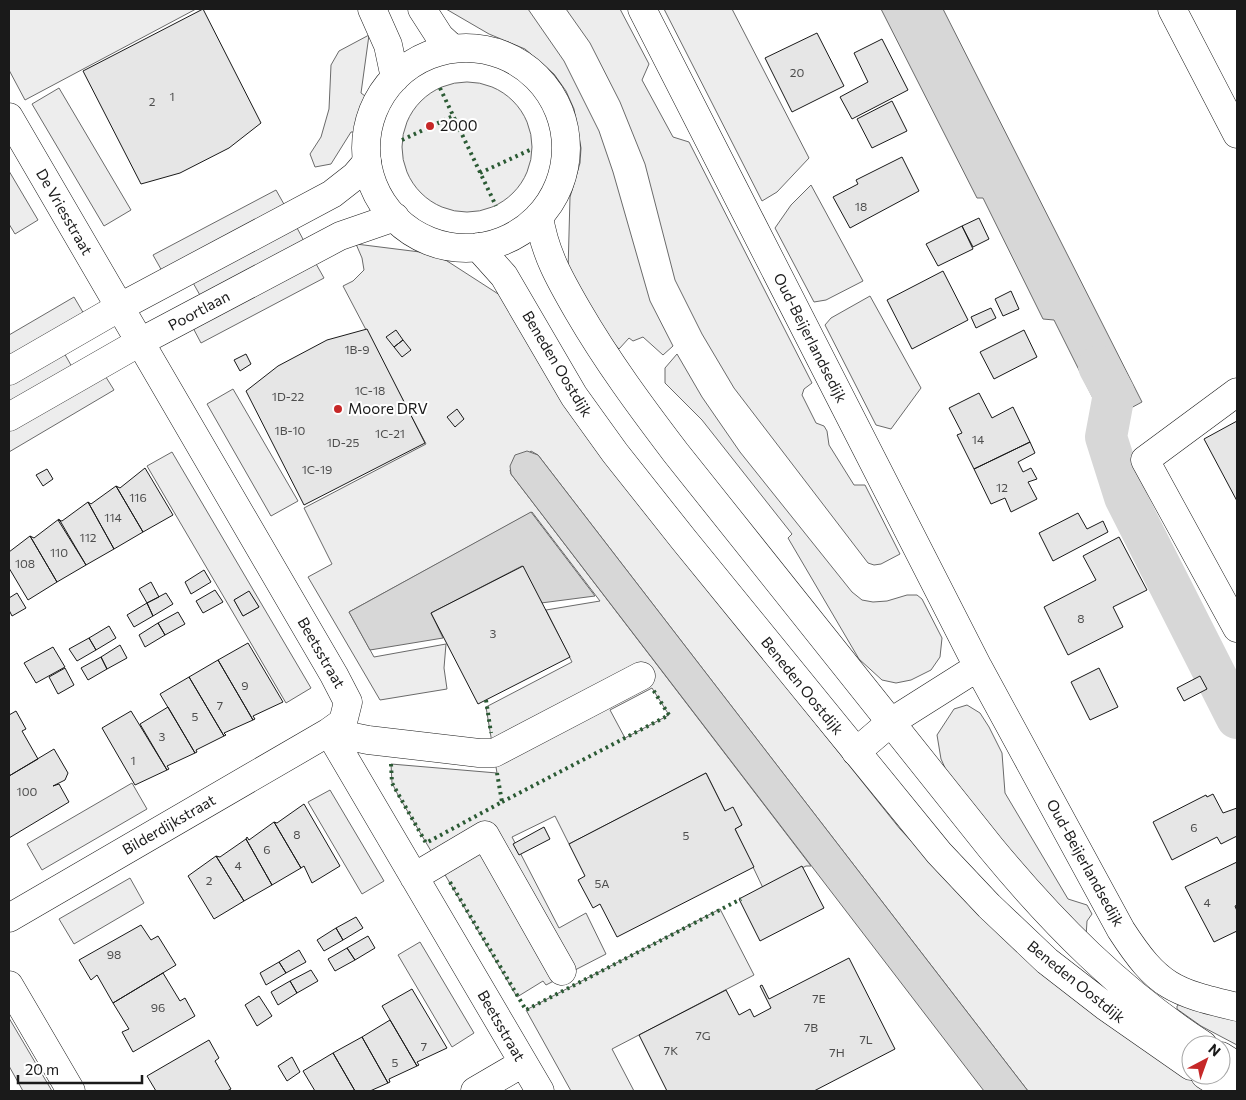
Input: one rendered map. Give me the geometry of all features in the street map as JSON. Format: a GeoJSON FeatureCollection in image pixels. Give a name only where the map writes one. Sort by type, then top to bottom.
{"type":"FeatureCollection","features":[{"type":"Feature","properties":{"kind":"street"},"geometry":{"type":"LineString","coordinates":[[372,9],[388,45],[395,78]]}},
{"type":"Feature","properties":{"kind":"street"},"geometry":{"type":"LineString","coordinates":[[422,9],[440,37],[453,50]]}},
{"type":"Feature","properties":{"kind":"street","name":"Oud-Beijerlandsedijk"},"geometry":{"type":"LineString","coordinates":[[642,9],[978,667],[1111,912],[1145,964],[1173,988],[1188,995],[1237,1007]]}},
{"type":"Feature","properties":{"kind":"street"},"geometry":{"type":"LineString","coordinates":[[1172,9],[1237,134]]}},
{"type":"Feature","properties":{"kind":"street"},"geometry":{"type":"LineString","coordinates":[[479,49],[509,59],[536,77],[552,97],[562,120],[565,159],[554,195],[539,216],[526,228],[511,237],[478,247],[464,248],[439,244],[415,233],[394,217],[374,186],[367,162],[367,139],[371,116],[381,96],[395,78],[412,64],[425,57],[453,50],[479,49]]}},
{"type":"Feature","properties":{"kind":"street","name":"De Vriesstraat"},"geometry":{"type":"LineString","coordinates":[[9,117],[140,342]]}},
{"type":"Feature","properties":{"kind":"street"},"geometry":{"type":"LineString","coordinates":[[9,371],[120,307],[332,194],[355,176],[367,162]]}},
{"type":"Feature","properties":{"kind":"street","name":"Beneden Oostdijk"},"geometry":{"type":"LineString","coordinates":[[539,216],[542,235],[552,264],[590,331],[627,388],[676,453],[1012,873],[1059,926],[1128,989],[1160,1016],[1188,1035]]}},
{"type":"Feature","properties":{"kind":"street","name":"Poortlaan"},"geometry":{"type":"LineString","coordinates":[[9,417],[140,342],[349,231],[394,217]]}},
{"type":"Feature","properties":{"kind":"street","name":"Beneden Oostdijk"},"geometry":{"type":"LineString","coordinates":[[478,247],[504,276],[574,396],[615,453],[939,853],[1028,944],[1105,1006],[1181,1059]]}},
{"type":"Feature","properties":{"kind":"street","name":"Beetsstraat"},"geometry":{"type":"LineString","coordinates":[[140,342],[348,702],[343,722],[329,732],[540,1091]]}},
{"type":"Feature","properties":{"kind":"street"},"geometry":{"type":"LineString","coordinates":[[1237,392],[1146,460],[1237,628]]}},
{"type":"Feature","properties":{"kind":"street"},"geometry":{"type":"LineString","coordinates":[[856,752],[891,722],[978,667]]}},
{"type":"Feature","properties":{"kind":"street"},"geometry":{"type":"LineString","coordinates":[[329,732],[377,741],[479,754],[494,753],[641,676]]}},
{"type":"Feature","properties":{"kind":"street","name":"Bilderdijkstraat"},"geometry":{"type":"LineString","coordinates":[[9,918],[329,732]]}},
{"type":"Feature","properties":{"kind":"street"},"geometry":{"type":"LineString","coordinates":[[414,877],[485,835],[562,971]]}},
{"type":"Feature","properties":{"kind":"street"},"geometry":{"type":"LineString","coordinates":[[9,985],[71,1091]]}},
{"type":"Feature","properties":{"kind":"street"},"geometry":{"type":"LineString","coordinates":[[475,1091],[523,1063]]}},
{"type":"Feature","properties":{"kind":"shaded area"},"geometry":{"type":"Polygon","coordinates":[[[9,9],[196,9],[25,100],[9,70],[9,9]]]}},
{"type":"Feature","properties":{"kind":"shaded area"},"geometry":{"type":"Polygon","coordinates":[[[446,9],[528,9],[564,61],[599,131],[613,172],[650,301],[673,346],[663,355],[643,337],[633,341],[629,338],[619,349],[605,334],[568,271],[570,197],[580,163],[581,148],[574,109],[566,91],[554,74],[525,49],[489,34],[446,9]]]}},
{"type":"Feature","properties":{"kind":"shaded area"},"geometry":{"type":"Polygon","coordinates":[[[566,9],[620,9],[649,64],[642,80],[673,137],[689,142],[812,383],[804,389],[802,395],[816,423],[824,426],[827,431],[829,445],[854,485],[865,485],[900,554],[881,564],[874,565],[868,563],[734,388],[702,334],[675,280],[645,164],[620,102],[590,43],[566,9]]]}},
{"type":"Feature","properties":{"kind":"shaded area"},"geometry":{"type":"Polygon","coordinates":[[[664,9],[732,9],[809,158],[777,192],[762,201],[664,9]]]}},
{"type":"Feature","properties":{"kind":"shaded area"},"geometry":{"type":"Polygon","coordinates":[[[881,9],[943,9],[1142,402],[1105,422],[1054,320],[1043,319],[983,198],[977,198],[881,9]]]}},
{"type":"Feature","properties":{"kind":"shaded area"},"geometry":{"type":"Polygon","coordinates":[[[369,35],[361,93],[365,96],[354,132],[351,132],[331,164],[315,167],[310,154],[321,137],[329,109],[331,65],[339,51],[369,35]]]}},
{"type":"Feature","properties":{"kind":"shaded area"},"geometry":{"type":"Polygon","coordinates":[[[467,82],[492,87],[513,101],[527,122],[532,147],[527,172],[513,193],[492,207],[467,212],[442,207],[421,193],[407,172],[402,147],[407,122],[421,101],[442,87],[467,82]]]}},
{"type":"Feature","properties":{"kind":"shaded area"},"geometry":{"type":"Polygon","coordinates":[[[59,88],[131,210],[104,226],[32,104],[59,88]]]}},
{"type":"Feature","properties":{"kind":"shaded area"},"geometry":{"type":"Polygon","coordinates":[[[9,171],[38,220],[15,234],[9,224],[9,171]]]}},
{"type":"Feature","properties":{"kind":"shaded area"},"geometry":{"type":"Polygon","coordinates":[[[811,185],[863,281],[826,300],[814,302],[775,228],[791,205],[811,185]]]}},
{"type":"Feature","properties":{"kind":"shaded area"},"geometry":{"type":"Polygon","coordinates":[[[276,190],[285,206],[162,271],[153,255],[276,190]]]}},
{"type":"Feature","properties":{"kind":"shaded area"},"geometry":{"type":"Polygon","coordinates":[[[296,226],[305,243],[201,297],[192,281],[296,226]]]}},
{"type":"Feature","properties":{"kind":"shaded area"},"geometry":{"type":"Polygon","coordinates":[[[356,244],[420,252],[444,259],[506,299],[680,554],[900,829],[976,910],[1104,1022],[1181,1073],[1181,1085],[1199,1085],[1208,1091],[1028,1091],[538,455],[531,451],[510,470],[511,474],[811,866],[806,866],[763,888],[735,829],[742,825],[725,811],[706,773],[569,844],[555,816],[512,837],[559,928],[586,913],[606,954],[546,985],[543,981],[517,997],[398,795],[392,783],[391,764],[497,773],[486,707],[572,662],[546,610],[600,601],[532,512],[349,612],[374,657],[446,644],[444,668],[447,689],[380,700],[308,577],[332,564],[304,508],[426,444],[343,286],[353,281],[364,270],[362,258],[356,244]],[[652,688],[610,710],[625,738],[669,715],[652,688]]]}},
{"type":"Feature","properties":{"kind":"shaded area"},"geometry":{"type":"Polygon","coordinates":[[[315,262],[324,278],[201,343],[192,326],[315,262]]]}},
{"type":"Feature","properties":{"kind":"shaded area"},"geometry":{"type":"Polygon","coordinates":[[[870,296],[921,388],[891,429],[876,425],[825,325],[831,318],[870,296]]]}},
{"type":"Feature","properties":{"kind":"shaded area"},"geometry":{"type":"Polygon","coordinates":[[[74,297],[84,314],[9,358],[9,335],[74,297]]]}},
{"type":"Feature","properties":{"kind":"shaded area"},"geometry":{"type":"Polygon","coordinates":[[[63,351],[72,367],[9,404],[9,383],[63,351]]]}},
{"type":"Feature","properties":{"kind":"shaded area"},"geometry":{"type":"Polygon","coordinates":[[[677,354],[702,397],[740,452],[852,592],[862,600],[873,602],[887,601],[907,595],[917,595],[922,599],[942,638],[940,657],[931,670],[911,680],[896,683],[882,680],[859,659],[788,538],[792,534],[702,420],[665,383],[665,368],[677,354]]]}},
{"type":"Feature","properties":{"kind":"shaded area"},"geometry":{"type":"Polygon","coordinates":[[[104,374],[114,390],[9,452],[9,430],[104,374]]]}},
{"type":"Feature","properties":{"kind":"shaded area"},"geometry":{"type":"Polygon","coordinates":[[[233,389],[298,501],[271,516],[207,404],[233,389]]]}},
{"type":"Feature","properties":{"kind":"shaded area"},"geometry":{"type":"Polygon","coordinates":[[[527,451],[538,455],[1028,1091],[984,1091],[511,474],[510,466],[515,455],[527,451]]]}},
{"type":"Feature","properties":{"kind":"shaded area"},"geometry":{"type":"Polygon","coordinates":[[[172,452],[311,688],[286,703],[147,466],[172,452]],[[249,592],[234,600],[243,616],[259,607],[249,592]]]}},
{"type":"Feature","properties":{"kind":"shaded area"},"geometry":{"type":"Polygon","coordinates":[[[531,512],[595,596],[541,603],[522,566],[431,613],[443,638],[370,650],[349,612],[531,512]]]}},
{"type":"Feature","properties":{"kind":"shaded area"},"geometry":{"type":"Polygon","coordinates":[[[967,705],[980,713],[989,727],[1002,753],[1005,793],[1068,899],[1087,905],[1092,914],[1087,921],[1086,937],[1020,864],[946,770],[941,759],[937,735],[954,709],[967,705]]]}},
{"type":"Feature","properties":{"kind":"shaded area"},"geometry":{"type":"Polygon","coordinates":[[[132,783],[147,809],[42,870],[27,844],[132,783]]]}},
{"type":"Feature","properties":{"kind":"shaded area"},"geometry":{"type":"Polygon","coordinates":[[[330,790],[384,881],[362,894],[308,802],[330,790]]]}},
{"type":"Feature","properties":{"kind":"shaded area"},"geometry":{"type":"Polygon","coordinates":[[[130,878],[144,903],[74,944],[59,919],[130,878]]]}},
{"type":"Feature","properties":{"kind":"shaded area"},"geometry":{"type":"Polygon","coordinates":[[[720,909],[754,975],[612,1049],[634,1091],[571,1091],[526,1010],[720,909]]]}},
{"type":"Feature","properties":{"kind":"shaded area"},"geometry":{"type":"Polygon","coordinates":[[[420,942],[474,1033],[452,1047],[398,955],[420,942]]]}},
{"type":"Feature","properties":{"kind":"shaded area"},"geometry":{"type":"Polygon","coordinates":[[[1181,1003],[1237,1016],[1237,1045],[1231,1042],[1231,1035],[1218,1035],[1201,1026],[1177,1009],[1177,1006],[1181,1003]]]}},
{"type":"Feature","properties":{"kind":"shaded area"},"geometry":{"type":"Polygon","coordinates":[[[9,1018],[52,1091],[23,1091],[9,1066],[9,1018]]]}},
{"type":"Feature","properties":{"kind":"building"},"geometry":{"type":"Polygon","coordinates":[[[203,9],[261,123],[229,148],[180,173],[141,184],[83,71],[203,9]]]}},
{"type":"Feature","properties":{"kind":"building"},"geometry":{"type":"Polygon","coordinates":[[[817,33],[844,86],[792,112],[765,58],[817,33]]]}},
{"type":"Feature","properties":{"kind":"building"},"geometry":{"type":"Polygon","coordinates":[[[882,39],[908,90],[852,119],[840,97],[868,82],[854,53],[882,39]]]}},
{"type":"Feature","properties":{"kind":"building"},"geometry":{"type":"Polygon","coordinates":[[[892,101],[907,131],[872,148],[857,119],[892,101]]]}},
{"type":"Feature","properties":{"kind":"building"},"geometry":{"type":"Polygon","coordinates":[[[902,157],[919,191],[850,228],[833,197],[858,184],[856,180],[902,157]]]}},
{"type":"Feature","properties":{"kind":"building"},"geometry":{"type":"Polygon","coordinates":[[[979,218],[989,239],[973,247],[962,226],[979,218]]]}},
{"type":"Feature","properties":{"kind":"building"},"geometry":{"type":"Polygon","coordinates":[[[962,226],[973,249],[938,266],[926,244],[962,226]]]}},
{"type":"Feature","properties":{"kind":"building"},"geometry":{"type":"Polygon","coordinates":[[[943,271],[968,320],[912,349],[887,300],[943,271]]]}},
{"type":"Feature","properties":{"kind":"building"},"geometry":{"type":"Polygon","coordinates":[[[1011,291],[1019,309],[1003,316],[995,299],[1011,291]]]}},
{"type":"Feature","properties":{"kind":"building"},"geometry":{"type":"Polygon","coordinates":[[[991,308],[996,318],[976,328],[971,317],[991,308]]]}},
{"type":"Feature","properties":{"kind":"building"},"geometry":{"type":"Polygon","coordinates":[[[367,329],[425,443],[304,505],[246,391],[278,366],[327,340],[367,329]]]}},
{"type":"Feature","properties":{"kind":"building"},"geometry":{"type":"Polygon","coordinates":[[[396,330],[403,340],[394,347],[386,337],[396,330]]]}},
{"type":"Feature","properties":{"kind":"building"},"geometry":{"type":"Polygon","coordinates":[[[1024,330],[1037,357],[994,379],[980,352],[1024,330]]]}},
{"type":"Feature","properties":{"kind":"building"},"geometry":{"type":"Polygon","coordinates":[[[403,340],[411,350],[402,357],[394,347],[403,340]]]}},
{"type":"Feature","properties":{"kind":"building"},"geometry":{"type":"Polygon","coordinates":[[[246,354],[251,364],[240,371],[234,360],[246,354]]]}},
{"type":"Feature","properties":{"kind":"building"},"geometry":{"type":"Polygon","coordinates":[[[979,393],[992,418],[1013,407],[1030,442],[974,469],[957,435],[962,433],[949,408],[979,393]]]}},
{"type":"Feature","properties":{"kind":"building"},"geometry":{"type":"Polygon","coordinates":[[[457,409],[464,419],[455,427],[447,417],[457,409]]]}},
{"type":"Feature","properties":{"kind":"building"},"geometry":{"type":"Polygon","coordinates":[[[1237,421],[1237,501],[1204,439],[1237,421]]]}},
{"type":"Feature","properties":{"kind":"building"},"geometry":{"type":"Polygon","coordinates":[[[1030,442],[1035,453],[1018,462],[1023,472],[1031,468],[1037,479],[1028,482],[1037,499],[1011,512],[1005,498],[991,504],[974,469],[1030,442]]]}},
{"type":"Feature","properties":{"kind":"building"},"geometry":{"type":"Polygon","coordinates":[[[145,468],[173,515],[143,532],[116,486],[120,488],[145,468]]]}},
{"type":"Feature","properties":{"kind":"building"},"geometry":{"type":"Polygon","coordinates":[[[47,469],[53,479],[43,486],[36,475],[47,469]]]}},
{"type":"Feature","properties":{"kind":"building"},"geometry":{"type":"Polygon","coordinates":[[[116,486],[143,532],[114,549],[88,502],[91,504],[116,486]]]}},
{"type":"Feature","properties":{"kind":"building"},"geometry":{"type":"Polygon","coordinates":[[[88,502],[114,549],[86,565],[58,520],[62,521],[88,502]]]}},
{"type":"Feature","properties":{"kind":"building"},"geometry":{"type":"Polygon","coordinates":[[[1078,513],[1087,529],[1103,521],[1108,532],[1053,561],[1039,533],[1078,513]]]}},
{"type":"Feature","properties":{"kind":"building"},"geometry":{"type":"Polygon","coordinates":[[[59,519],[86,565],[57,582],[30,536],[34,538],[59,519]]]}},
{"type":"Feature","properties":{"kind":"building"},"geometry":{"type":"Polygon","coordinates":[[[30,536],[57,582],[28,600],[9,568],[9,552],[30,536]]]}},
{"type":"Feature","properties":{"kind":"building"},"geometry":{"type":"Polygon","coordinates":[[[1119,537],[1147,590],[1113,607],[1123,627],[1068,655],[1044,607],[1096,580],[1083,556],[1119,537]]]}},
{"type":"Feature","properties":{"kind":"building"},"geometry":{"type":"Polygon","coordinates":[[[523,566],[570,657],[478,704],[431,613],[523,566]]]}},
{"type":"Feature","properties":{"kind":"building"},"geometry":{"type":"Polygon","coordinates":[[[204,570],[211,582],[191,594],[185,582],[204,570]]]}},
{"type":"Feature","properties":{"kind":"building"},"geometry":{"type":"Polygon","coordinates":[[[151,582],[159,597],[147,603],[139,589],[151,582]]]}},
{"type":"Feature","properties":{"kind":"building"},"geometry":{"type":"Polygon","coordinates":[[[215,590],[223,602],[203,613],[196,601],[215,590]]]}},
{"type":"Feature","properties":{"kind":"building"},"geometry":{"type":"Polygon","coordinates":[[[249,591],[259,607],[243,616],[234,600],[249,591]]]}},
{"type":"Feature","properties":{"kind":"building"},"geometry":{"type":"Polygon","coordinates":[[[17,593],[26,608],[12,616],[9,610],[9,598],[17,593]]]}},
{"type":"Feature","properties":{"kind":"building"},"geometry":{"type":"Polygon","coordinates":[[[166,593],[173,604],[153,616],[147,603],[166,593]]]}},
{"type":"Feature","properties":{"kind":"building"},"geometry":{"type":"Polygon","coordinates":[[[147,603],[153,616],[134,627],[127,615],[147,603]]]}},
{"type":"Feature","properties":{"kind":"building"},"geometry":{"type":"Polygon","coordinates":[[[178,612],[185,624],[165,635],[158,623],[178,612]]]}},
{"type":"Feature","properties":{"kind":"building"},"geometry":{"type":"Polygon","coordinates":[[[158,623],[165,635],[145,647],[139,635],[158,623]]]}},
{"type":"Feature","properties":{"kind":"building"},"geometry":{"type":"Polygon","coordinates":[[[109,626],[116,638],[96,650],[89,638],[109,626]]]}},
{"type":"Feature","properties":{"kind":"building"},"geometry":{"type":"Polygon","coordinates":[[[89,638],[96,650],[77,661],[69,649],[89,638]]]}},
{"type":"Feature","properties":{"kind":"building"},"geometry":{"type":"Polygon","coordinates":[[[248,643],[283,702],[253,716],[255,719],[253,720],[218,660],[248,643]]]}},
{"type":"Feature","properties":{"kind":"building"},"geometry":{"type":"Polygon","coordinates":[[[120,645],[127,658],[107,669],[101,657],[120,645]]]}},
{"type":"Feature","properties":{"kind":"building"},"geometry":{"type":"Polygon","coordinates":[[[53,647],[65,667],[36,683],[24,663],[53,647]]]}},
{"type":"Feature","properties":{"kind":"building"},"geometry":{"type":"Polygon","coordinates":[[[101,657],[107,669],[88,680],[81,668],[101,657]]]}},
{"type":"Feature","properties":{"kind":"building"},"geometry":{"type":"Polygon","coordinates":[[[218,660],[253,720],[224,733],[226,735],[224,736],[189,677],[218,660]]]}},
{"type":"Feature","properties":{"kind":"building"},"geometry":{"type":"Polygon","coordinates":[[[65,668],[74,685],[58,694],[49,677],[65,668]]]}},
{"type":"Feature","properties":{"kind":"building"},"geometry":{"type":"Polygon","coordinates":[[[1099,668],[1118,707],[1090,720],[1071,682],[1099,668]]]}},
{"type":"Feature","properties":{"kind":"building"},"geometry":{"type":"Polygon","coordinates":[[[1200,676],[1207,689],[1184,701],[1177,688],[1200,676]]]}},
{"type":"Feature","properties":{"kind":"building"},"geometry":{"type":"Polygon","coordinates":[[[189,677],[224,736],[196,750],[197,752],[195,753],[160,694],[189,677]]]}},
{"type":"Feature","properties":{"kind":"building"},"geometry":{"type":"Polygon","coordinates":[[[168,707],[195,753],[167,766],[169,769],[167,770],[140,724],[168,707]]]}},
{"type":"Feature","properties":{"kind":"building"},"geometry":{"type":"Polygon","coordinates":[[[16,711],[26,729],[22,731],[38,759],[9,776],[9,715],[16,711]]]}},
{"type":"Feature","properties":{"kind":"building"},"geometry":{"type":"Polygon","coordinates":[[[131,711],[167,770],[135,785],[102,728],[131,711]]]}},
{"type":"Feature","properties":{"kind":"building"},"geometry":{"type":"Polygon","coordinates":[[[54,749],[68,773],[65,780],[53,786],[59,784],[69,802],[9,838],[9,776],[54,749]]]}},
{"type":"Feature","properties":{"kind":"building"},"geometry":{"type":"Polygon","coordinates":[[[706,773],[725,811],[733,807],[742,825],[735,829],[754,867],[617,937],[600,904],[593,908],[578,880],[585,876],[569,844],[706,773]]]}},
{"type":"Feature","properties":{"kind":"building"},"geometry":{"type":"Polygon","coordinates":[[[1213,794],[1223,813],[1237,808],[1237,836],[1221,844],[1217,837],[1172,860],[1153,822],[1206,795],[1207,797],[1213,794]]]}},
{"type":"Feature","properties":{"kind":"building"},"geometry":{"type":"Polygon","coordinates":[[[304,804],[340,866],[312,883],[304,866],[301,868],[274,822],[277,823],[304,804]]]}},
{"type":"Feature","properties":{"kind":"building"},"geometry":{"type":"Polygon","coordinates":[[[274,822],[301,868],[272,885],[246,839],[247,837],[249,840],[274,822]]]}},
{"type":"Feature","properties":{"kind":"building"},"geometry":{"type":"Polygon","coordinates":[[[544,827],[550,839],[519,855],[513,844],[544,827]]]}},
{"type":"Feature","properties":{"kind":"building"},"geometry":{"type":"Polygon","coordinates":[[[246,839],[272,885],[244,901],[216,856],[220,857],[246,839]]]}},
{"type":"Feature","properties":{"kind":"building"},"geometry":{"type":"Polygon","coordinates":[[[216,856],[244,901],[214,919],[188,876],[216,856]]]}},
{"type":"Feature","properties":{"kind":"building"},"geometry":{"type":"Polygon","coordinates":[[[1237,862],[1237,905],[1235,906],[1237,911],[1237,931],[1214,942],[1185,887],[1237,862]]]}},
{"type":"Feature","properties":{"kind":"building"},"geometry":{"type":"Polygon","coordinates":[[[802,866],[824,908],[760,941],[739,899],[802,866]]]}},
{"type":"Feature","properties":{"kind":"building"},"geometry":{"type":"Polygon","coordinates":[[[356,917],[363,928],[343,940],[336,928],[356,917]]]}},
{"type":"Feature","properties":{"kind":"building"},"geometry":{"type":"Polygon","coordinates":[[[141,925],[151,940],[158,936],[176,965],[113,1003],[97,975],[91,980],[79,960],[141,925]]]}},
{"type":"Feature","properties":{"kind":"building"},"geometry":{"type":"Polygon","coordinates":[[[336,928],[343,940],[324,951],[317,940],[336,928]]]}},
{"type":"Feature","properties":{"kind":"building"},"geometry":{"type":"Polygon","coordinates":[[[368,936],[375,948],[355,960],[347,948],[368,936]]]}},
{"type":"Feature","properties":{"kind":"building"},"geometry":{"type":"Polygon","coordinates":[[[347,948],[355,960],[335,971],[328,959],[347,948]]]}},
{"type":"Feature","properties":{"kind":"building"},"geometry":{"type":"Polygon","coordinates":[[[299,950],[306,962],[286,973],[279,962],[299,950]]]}},
{"type":"Feature","properties":{"kind":"building"},"geometry":{"type":"Polygon","coordinates":[[[849,958],[895,1049],[814,1091],[667,1091],[639,1035],[726,990],[739,1015],[750,1009],[754,1017],[771,1008],[760,986],[762,985],[769,999],[849,958]]]}},
{"type":"Feature","properties":{"kind":"building"},"geometry":{"type":"Polygon","coordinates":[[[279,962],[286,973],[266,985],[260,973],[279,962]]]}},
{"type":"Feature","properties":{"kind":"building"},"geometry":{"type":"Polygon","coordinates":[[[311,970],[318,981],[297,993],[290,981],[311,970]]]}},
{"type":"Feature","properties":{"kind":"building"},"geometry":{"type":"Polygon","coordinates":[[[163,973],[180,1001],[185,998],[195,1016],[133,1052],[122,1032],[129,1029],[113,1003],[163,973]]]}},
{"type":"Feature","properties":{"kind":"building"},"geometry":{"type":"Polygon","coordinates":[[[290,981],[297,993],[278,1005],[271,992],[290,981]]]}},
{"type":"Feature","properties":{"kind":"building"},"geometry":{"type":"Polygon","coordinates":[[[412,989],[447,1048],[417,1062],[419,1065],[417,1066],[382,1006],[412,989]]]}},
{"type":"Feature","properties":{"kind":"building"},"geometry":{"type":"Polygon","coordinates":[[[259,996],[272,1016],[257,1026],[245,1005],[259,996]]]}},
{"type":"Feature","properties":{"kind":"building"},"geometry":{"type":"Polygon","coordinates":[[[390,1020],[417,1066],[389,1079],[390,1082],[388,1083],[362,1037],[390,1020]]]}},
{"type":"Feature","properties":{"kind":"building"},"geometry":{"type":"Polygon","coordinates":[[[362,1037],[388,1083],[370,1091],[355,1091],[333,1053],[362,1037]]]}},
{"type":"Feature","properties":{"kind":"building"},"geometry":{"type":"Polygon","coordinates":[[[209,1040],[219,1058],[215,1061],[231,1089],[227,1091],[156,1091],[147,1076],[209,1040]]]}},
{"type":"Feature","properties":{"kind":"building"},"geometry":{"type":"Polygon","coordinates":[[[333,1053],[355,1091],[315,1091],[303,1071],[333,1053]]]}},
{"type":"Feature","properties":{"kind":"building"},"geometry":{"type":"Polygon","coordinates":[[[292,1057],[300,1072],[287,1081],[278,1066],[292,1057]]]}},
{"type":"Feature","properties":{"kind":"waterway"},"geometry":{"type":"LineString","coordinates":[[1099,366],[1114,394],[1106,437],[1125,497],[1237,718]]}},
{"type":"Feature","properties":{"kind":"hedge"},"geometry":{"type":"LineString","coordinates":[[440,88],[496,206]]}},
{"type":"Feature","properties":{"kind":"hedge"},"geometry":{"type":"LineString","coordinates":[[402,140],[453,116]]}},
{"type":"Feature","properties":{"kind":"hedge"},"geometry":{"type":"LineString","coordinates":[[480,173],[532,149]]}},
{"type":"Feature","properties":{"kind":"hedge"},"geometry":{"type":"LineString","coordinates":[[502,802],[669,715],[652,688]]}},
{"type":"Feature","properties":{"kind":"hedge"},"geometry":{"type":"LineString","coordinates":[[486,700],[491,733]]}},
{"type":"Feature","properties":{"kind":"hedge"},"geometry":{"type":"LineString","coordinates":[[391,764],[392,783],[426,843],[502,802],[497,773]]}},
{"type":"Feature","properties":{"kind":"hedge"},"geometry":{"type":"LineString","coordinates":[[450,882],[526,1010],[741,899]]}},
{"type":"Feature","properties":{"kind":"place","name":"2000"},"geometry":{"type":"Point","coordinates":[430,126]}},
{"type":"Feature","properties":{"kind":"place","name":"Moore DRV"},"geometry":{"type":"Point","coordinates":[338,409]}}]}
